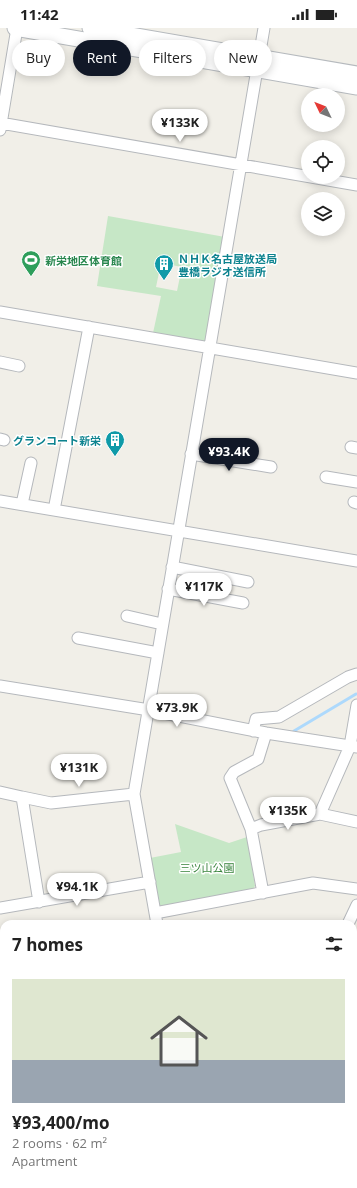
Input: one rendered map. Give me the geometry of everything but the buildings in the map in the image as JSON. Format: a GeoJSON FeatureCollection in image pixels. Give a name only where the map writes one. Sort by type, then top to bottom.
{"type":"FeatureCollection","features":[{"type":"Feature","properties":{"kind":"main road"},"geometry":{"type":"LineString","coordinates":[[16,28],[214,57]]}},
{"type":"Feature","properties":{"kind":"main road"},"geometry":{"type":"LineString","coordinates":[[90,28],[214,54]]}},
{"type":"Feature","properties":{"kind":"main road"},"geometry":{"type":"LineString","coordinates":[[272,65],[357,74]]}},
{"type":"Feature","properties":{"kind":"main road"},"geometry":{"type":"LineString","coordinates":[[272,66],[357,87]]}},
{"type":"Feature","properties":{"kind":"street"},"geometry":{"type":"LineString","coordinates":[[16,28],[0,125],[357,185]]}},
{"type":"Feature","properties":{"kind":"street"},"geometry":{"type":"LineString","coordinates":[[262,40],[264,28]]}},
{"type":"Feature","properties":{"kind":"street"},"geometry":{"type":"LineString","coordinates":[[256,76],[134,794],[156,919],[263,893],[313,883],[357,889]]}},
{"type":"Feature","properties":{"kind":"street"},"geometry":{"type":"LineString","coordinates":[[0,312],[357,373]]}},
{"type":"Feature","properties":{"kind":"street"},"geometry":{"type":"LineString","coordinates":[[54,510],[89,327]]}},
{"type":"Feature","properties":{"kind":"street"},"geometry":{"type":"LineString","coordinates":[[0,362],[20,366]]}},
{"type":"Feature","properties":{"kind":"street"},"geometry":{"type":"LineString","coordinates":[[191,454],[271,467]]}},
{"type":"Feature","properties":{"kind":"street"},"geometry":{"type":"LineString","coordinates":[[22,504],[30,463]]}},
{"type":"Feature","properties":{"kind":"street"},"geometry":{"type":"LineString","coordinates":[[326,477],[357,482]]}},
{"type":"Feature","properties":{"kind":"street"},"geometry":{"type":"LineString","coordinates":[[0,500],[178,532],[357,561]]}},
{"type":"Feature","properties":{"kind":"street"},"geometry":{"type":"LineString","coordinates":[[172,567],[248,582]]}},
{"type":"Feature","properties":{"kind":"street"},"geometry":{"type":"LineString","coordinates":[[168,589],[243,603]]}},
{"type":"Feature","properties":{"kind":"street"},"geometry":{"type":"LineString","coordinates":[[127,616],[162,624]]}},
{"type":"Feature","properties":{"kind":"street"},"geometry":{"type":"LineString","coordinates":[[78,638],[158,653]]}},
{"type":"Feature","properties":{"kind":"street"},"geometry":{"type":"LineString","coordinates":[[253,731],[256,719],[279,717],[348,677],[357,674]]}},
{"type":"Feature","properties":{"kind":"street"},"geometry":{"type":"LineString","coordinates":[[0,686],[148,710],[266,734],[353,746]]}},
{"type":"Feature","properties":{"kind":"street"},"geometry":{"type":"LineString","coordinates":[[320,814],[353,746],[357,705]]}},
{"type":"Feature","properties":{"kind":"street"},"geometry":{"type":"LineString","coordinates":[[263,893],[251,830],[230,778],[234,772],[258,759],[266,734]]}},
{"type":"Feature","properties":{"kind":"street"},"geometry":{"type":"LineString","coordinates":[[0,792],[51,803],[134,794]]}},
{"type":"Feature","properties":{"kind":"street"},"geometry":{"type":"LineString","coordinates":[[22,797],[39,902]]}},
{"type":"Feature","properties":{"kind":"street"},"geometry":{"type":"LineString","coordinates":[[251,830],[261,825],[320,814],[357,822]]}},
{"type":"Feature","properties":{"kind":"street"},"geometry":{"type":"LineString","coordinates":[[0,908],[150,882]]}},
{"type":"Feature","properties":{"kind":"street"},"geometry":{"type":"LineString","coordinates":[[350,920],[357,905]]}},
{"type":"Feature","properties":{"kind":"green space"},"geometry":{"type":"Polygon","coordinates":[[[108,216],[225,237],[207,340],[204,343],[153,333],[161,296],[97,286],[108,216]],[[161,263],[156,287],[177,291],[182,267],[161,263]]]}},
{"type":"Feature","properties":{"kind":"green space","name":"三ツ山公園"},"geometry":{"type":"Polygon","coordinates":[[[175,824],[229,843],[247,837],[255,886],[252,890],[162,907],[158,903],[150,858],[181,852],[175,824]]]}},
{"type":"Feature","properties":{"kind":"waterway"},"geometry":{"type":"LineString","coordinates":[[294,731],[356,694]]}},
{"type":"Feature","properties":{"kind":"place","name":"新栄地区体育館"},"geometry":{"type":"Point","coordinates":[31,277]}},
{"type":"Feature","properties":{"kind":"place","name":"ＮＨＫ名古屋放送局 豊橋ラジオ送信所"},"geometry":{"type":"Point","coordinates":[164,281]}},
{"type":"Feature","properties":{"kind":"place","name":"グランコート新栄"},"geometry":{"type":"Point","coordinates":[115,457]}}]}
